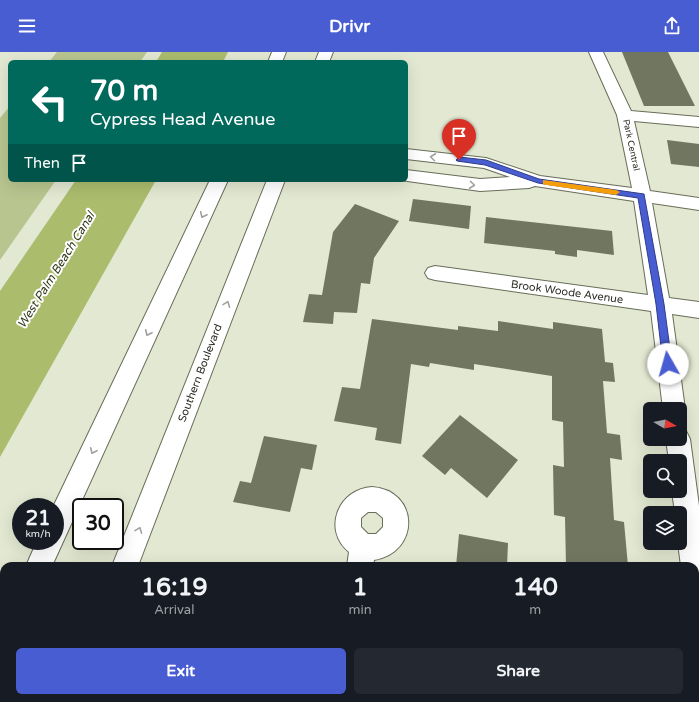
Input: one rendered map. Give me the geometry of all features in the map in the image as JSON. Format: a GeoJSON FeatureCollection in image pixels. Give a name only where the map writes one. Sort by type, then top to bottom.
{"type":"FeatureCollection","features":[{"type":"Feature","properties":{"kind":"main road","name":"Park Central"},"geometry":{"type":"LineString","coordinates":[[596,52],[625,115],[642,196],[660,304],[673,402]]}},
{"type":"Feature","properties":{"kind":"main road"},"geometry":{"type":"LineString","coordinates":[[625,115],[699,122]]}},
{"type":"Feature","properties":{"kind":"main road"},"geometry":{"type":"LineString","coordinates":[[408,154],[486,163],[538,181],[699,204]]}},
{"type":"Feature","properties":{"kind":"main road"},"geometry":{"type":"LineString","coordinates":[[408,176],[480,186],[538,181]]}},
{"type":"Feature","properties":{"kind":"main road"},"geometry":{"type":"LineString","coordinates":[[64,512],[219,182]]}},
{"type":"Feature","properties":{"kind":"main road","name":"Southern Boulevard"},"geometry":{"type":"LineString","coordinates":[[126,562],[275,182]]}},
{"type":"Feature","properties":{"kind":"main road","name":"Brook Woode Avenue"},"geometry":{"type":"LineString","coordinates":[[435,273],[699,310]]}},
{"type":"Feature","properties":{"kind":"main road"},"geometry":{"type":"LineString","coordinates":[[679,446],[693,562]]}},
{"type":"Feature","properties":{"kind":"main road"},"geometry":{"type":"LineString","coordinates":[[40,562],[46,550]]}},
{"type":"Feature","properties":{"kind":"shaded area"},"geometry":{"type":"Polygon","coordinates":[[[57,52],[147,52],[141,60],[51,60],[57,52]]]}},
{"type":"Feature","properties":{"kind":"shaded area"},"geometry":{"type":"Polygon","coordinates":[[[8,108],[8,182],[55,182],[0,260],[0,118],[8,108]]]}},
{"type":"Feature","properties":{"kind":"water"},"geometry":{"type":"Polygon","coordinates":[[[162,52],[228,52],[224,60],[157,60],[162,52]]]}},
{"type":"Feature","properties":{"kind":"water","name":"West Palm Beach Canal"},"geometry":{"type":"Polygon","coordinates":[[[75,182],[155,182],[0,457],[0,291],[75,182]]]}},
{"type":"Feature","properties":{"kind":"building"},"geometry":{"type":"Polygon","coordinates":[[[622,52],[668,52],[695,106],[644,106],[622,52]]]}},
{"type":"Feature","properties":{"kind":"building"},"geometry":{"type":"Polygon","coordinates":[[[667,140],[699,144],[699,167],[671,164],[667,140]]]}},
{"type":"Feature","properties":{"kind":"building"},"geometry":{"type":"Polygon","coordinates":[[[413,199],[471,206],[469,229],[409,221],[413,199]]]}},
{"type":"Feature","properties":{"kind":"building"},"geometry":{"type":"Polygon","coordinates":[[[355,204],[399,221],[374,258],[370,284],[361,283],[357,313],[334,312],[333,324],[303,322],[309,294],[322,295],[333,232],[355,204]]]}},
{"type":"Feature","properties":{"kind":"building"},"geometry":{"type":"Polygon","coordinates":[[[486,217],[612,231],[614,255],[577,250],[577,257],[555,254],[555,251],[484,243],[486,217]]]}},
{"type":"Feature","properties":{"kind":"building"},"geometry":{"type":"Polygon","coordinates":[[[372,319],[458,330],[458,326],[498,331],[498,321],[553,329],[553,322],[602,329],[605,362],[613,363],[615,382],[603,381],[607,433],[620,435],[622,460],[610,458],[614,520],[624,522],[628,562],[566,562],[565,517],[554,515],[553,465],[564,467],[563,422],[552,420],[552,376],[474,364],[474,370],[430,363],[429,367],[411,364],[401,444],[375,440],[377,428],[334,421],[342,387],[360,389],[372,319]]]}},
{"type":"Feature","properties":{"kind":"building"},"geometry":{"type":"Polygon","coordinates":[[[460,415],[518,460],[487,498],[451,468],[445,475],[422,456],[460,415]]]}},
{"type":"Feature","properties":{"kind":"building"},"geometry":{"type":"Polygon","coordinates":[[[264,436],[317,445],[312,470],[301,468],[290,512],[233,502],[240,481],[251,483],[264,436]]]}},
{"type":"Feature","properties":{"kind":"building"},"geometry":{"type":"Polygon","coordinates":[[[459,534],[508,543],[507,562],[456,562],[459,534]]]}},
{"type":"Feature","properties":{"kind":"slow traffic"},"geometry":{"type":"LineString","coordinates":[[546,182],[616,192]]}},
{"type":"Feature","properties":{"kind":"route"},"geometry":{"type":"LineString","coordinates":[[459,160],[486,163],[538,181],[642,196],[660,304],[668,364]]}}]}
